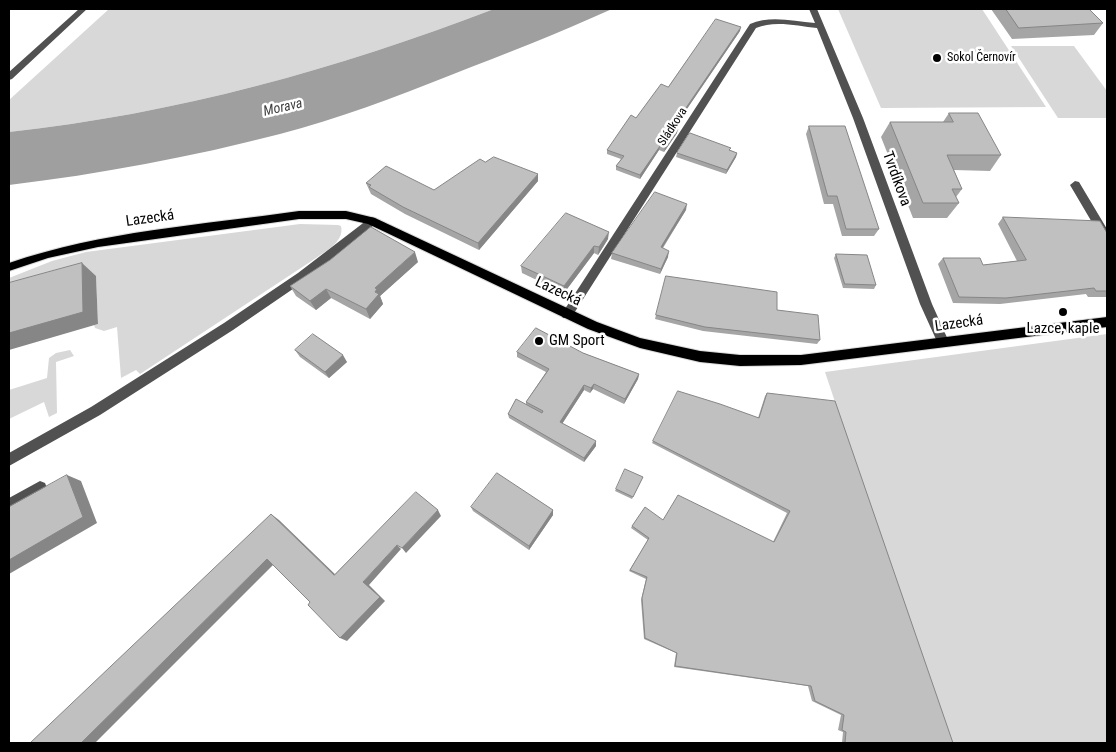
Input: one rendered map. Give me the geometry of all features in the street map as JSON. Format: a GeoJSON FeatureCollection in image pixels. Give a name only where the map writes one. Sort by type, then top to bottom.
{"type":"FeatureCollection","features":[{"type":"Feature","properties":{"kind":"main road","name":"Lazecká"},"geometry":{"type":"LineString","coordinates":[[9,267],[47,254],[98,243],[282,217],[331,214],[346,215],[371,221],[567,315],[652,346],[688,354],[738,360],[801,360],[1107,322]]}},
{"type":"Feature","properties":{"kind":"street"},"geometry":{"type":"LineString","coordinates":[[9,77],[84,9]]}},
{"type":"Feature","properties":{"kind":"street"},"geometry":{"type":"LineString","coordinates":[[813,9],[820,26]]}},
{"type":"Feature","properties":{"kind":"street","name":"Sládkova"},"geometry":{"type":"LineString","coordinates":[[567,315],[753,26],[758,23],[771,22],[820,26]]}},
{"type":"Feature","properties":{"kind":"street","name":"Tvrdíkova"},"geometry":{"type":"LineString","coordinates":[[820,26],[858,118],[926,304],[942,342]]}},
{"type":"Feature","properties":{"kind":"street"},"geometry":{"type":"LineString","coordinates":[[1075,185],[1107,238]]}},
{"type":"Feature","properties":{"kind":"street"},"geometry":{"type":"LineString","coordinates":[[9,460],[100,410],[281,292],[340,249],[371,221]]}},
{"type":"Feature","properties":{"kind":"street"},"geometry":{"type":"LineString","coordinates":[[9,506],[40,488]]}},
{"type":"Feature","properties":{"kind":"shaded area"},"geometry":{"type":"Polygon","coordinates":[[[109,9],[494,9],[376,51],[316,70],[255,86],[133,114],[9,132],[9,100],[109,9]]]}},
{"type":"Feature","properties":{"kind":"shaded area","name":"Sokol Černovír"},"geometry":{"type":"Polygon","coordinates":[[[838,9],[982,9],[1046,107],[881,108],[838,9]]]}},
{"type":"Feature","properties":{"kind":"shaded area"},"geometry":{"type":"Polygon","coordinates":[[[1011,46],[1074,46],[1107,91],[1107,118],[1058,118],[1011,46]]]}},
{"type":"Feature","properties":{"kind":"shaded area"},"geometry":{"type":"Polygon","coordinates":[[[300,224],[338,225],[341,226],[340,237],[328,250],[140,374],[136,370],[121,378],[117,327],[104,331],[95,328],[94,325],[98,324],[96,277],[9,301],[9,278],[52,261],[86,252],[300,224]]]}},
{"type":"Feature","properties":{"kind":"shaded area"},"geometry":{"type":"Polygon","coordinates":[[[1107,334],[1107,743],[949,743],[825,372],[1107,334]]]}},
{"type":"Feature","properties":{"kind":"shaded area"},"geometry":{"type":"Polygon","coordinates":[[[70,350],[74,356],[56,362],[57,413],[49,417],[44,402],[9,419],[9,390],[47,378],[49,358],[56,353],[70,350]]]}},
{"type":"Feature","properties":{"kind":"water","name":"Morava"},"geometry":{"type":"Polygon","coordinates":[[[494,9],[612,9],[532,43],[409,91],[345,115],[302,128],[213,150],[145,164],[9,185],[9,132],[133,114],[255,86],[316,70],[376,51],[494,9]]]}},
{"type":"Feature","properties":{"kind":"building"},"geometry":{"type":"Polygon","coordinates":[[[1006,9],[1089,9],[1103,23],[1019,28],[1006,9]]]}},
{"type":"Feature","properties":{"kind":"building"},"geometry":{"type":"Polygon","coordinates":[[[716,19],[741,27],[673,127],[678,129],[665,148],[660,146],[640,175],[616,166],[624,156],[607,150],[631,115],[636,118],[661,84],[668,87],[716,19]]]}},
{"type":"Feature","properties":{"kind":"building"},"geometry":{"type":"Polygon","coordinates":[[[949,113],[978,113],[1001,155],[947,155],[962,189],[952,189],[959,203],[923,203],[890,122],[953,122],[949,113]]]}},
{"type":"Feature","properties":{"kind":"building"},"geometry":{"type":"Polygon","coordinates":[[[809,126],[845,126],[879,229],[846,229],[837,196],[828,196],[809,126]]]}},
{"type":"Feature","properties":{"kind":"building"},"geometry":{"type":"Polygon","coordinates":[[[690,133],[731,148],[729,150],[737,153],[727,170],[677,153],[690,133]]]}},
{"type":"Feature","properties":{"kind":"building"},"geometry":{"type":"Polygon","coordinates":[[[494,157],[538,174],[478,243],[403,207],[369,187],[371,185],[366,183],[386,166],[434,190],[480,159],[485,162],[494,157]]]}},
{"type":"Feature","properties":{"kind":"building"},"geometry":{"type":"Polygon","coordinates":[[[655,192],[687,204],[661,247],[669,251],[661,269],[612,253],[655,192]]]}},
{"type":"Feature","properties":{"kind":"building"},"geometry":{"type":"Polygon","coordinates":[[[566,213],[609,232],[599,247],[594,246],[564,286],[521,266],[566,213]]]}},
{"type":"Feature","properties":{"kind":"building"},"geometry":{"type":"Polygon","coordinates":[[[1003,217],[1100,221],[1107,233],[1107,291],[1096,291],[1094,288],[1006,298],[959,297],[943,258],[980,258],[983,265],[1026,260],[1003,217]]]}},
{"type":"Feature","properties":{"kind":"building"},"geometry":{"type":"Polygon","coordinates":[[[371,227],[415,252],[375,288],[377,289],[375,292],[379,294],[366,309],[326,289],[310,301],[290,286],[330,260],[371,227]]]}},
{"type":"Feature","properties":{"kind":"building"},"geometry":{"type":"Polygon","coordinates":[[[836,254],[867,255],[876,285],[845,284],[836,254]]]}},
{"type":"Feature","properties":{"kind":"building"},"geometry":{"type":"Polygon","coordinates":[[[82,263],[83,312],[9,333],[9,283],[82,263]]]}},
{"type":"Feature","properties":{"kind":"building"},"geometry":{"type":"Polygon","coordinates":[[[666,276],[777,292],[777,310],[818,315],[820,340],[705,327],[656,315],[666,276]]]}},
{"type":"Feature","properties":{"kind":"building"},"geometry":{"type":"Polygon","coordinates":[[[536,328],[583,353],[639,374],[625,399],[594,384],[591,388],[584,385],[560,422],[596,441],[584,458],[508,414],[516,399],[542,413],[543,411],[526,402],[549,369],[517,352],[536,328]]]}},
{"type":"Feature","properties":{"kind":"building"},"geometry":{"type":"Polygon","coordinates":[[[313,334],[343,355],[325,372],[295,350],[313,334]]]}},
{"type":"Feature","properties":{"kind":"building"},"geometry":{"type":"Polygon","coordinates":[[[678,391],[759,418],[767,393],[835,401],[953,743],[845,743],[846,732],[842,730],[844,715],[815,701],[811,686],[675,666],[677,653],[645,638],[642,598],[647,577],[630,570],[649,538],[632,526],[645,507],[663,520],[678,495],[774,542],[790,511],[653,441],[678,391]]]}},
{"type":"Feature","properties":{"kind":"building"},"geometry":{"type":"Polygon","coordinates":[[[625,469],[643,477],[633,497],[616,489],[625,469]]]}},
{"type":"Feature","properties":{"kind":"building"},"geometry":{"type":"Polygon","coordinates":[[[497,473],[553,510],[529,546],[471,507],[497,473]]]}},
{"type":"Feature","properties":{"kind":"building"},"geometry":{"type":"Polygon","coordinates":[[[67,475],[83,517],[9,560],[9,507],[67,475]]]}},
{"type":"Feature","properties":{"kind":"building"},"geometry":{"type":"Polygon","coordinates":[[[416,492],[438,510],[402,548],[397,545],[363,582],[380,597],[340,638],[308,605],[310,602],[267,559],[81,743],[30,743],[271,514],[334,575],[416,492]]]}},
{"type":"Feature","properties":{"kind":"place","name":"Sokol Černovír"},"geometry":{"type":"Point","coordinates":[937,58]}},
{"type":"Feature","properties":{"kind":"place","name":"Lazce, kaple"},"geometry":{"type":"Point","coordinates":[1063,312]}},
{"type":"Feature","properties":{"kind":"place","name":"GM Sport"},"geometry":{"type":"Point","coordinates":[539,341]}}]}
